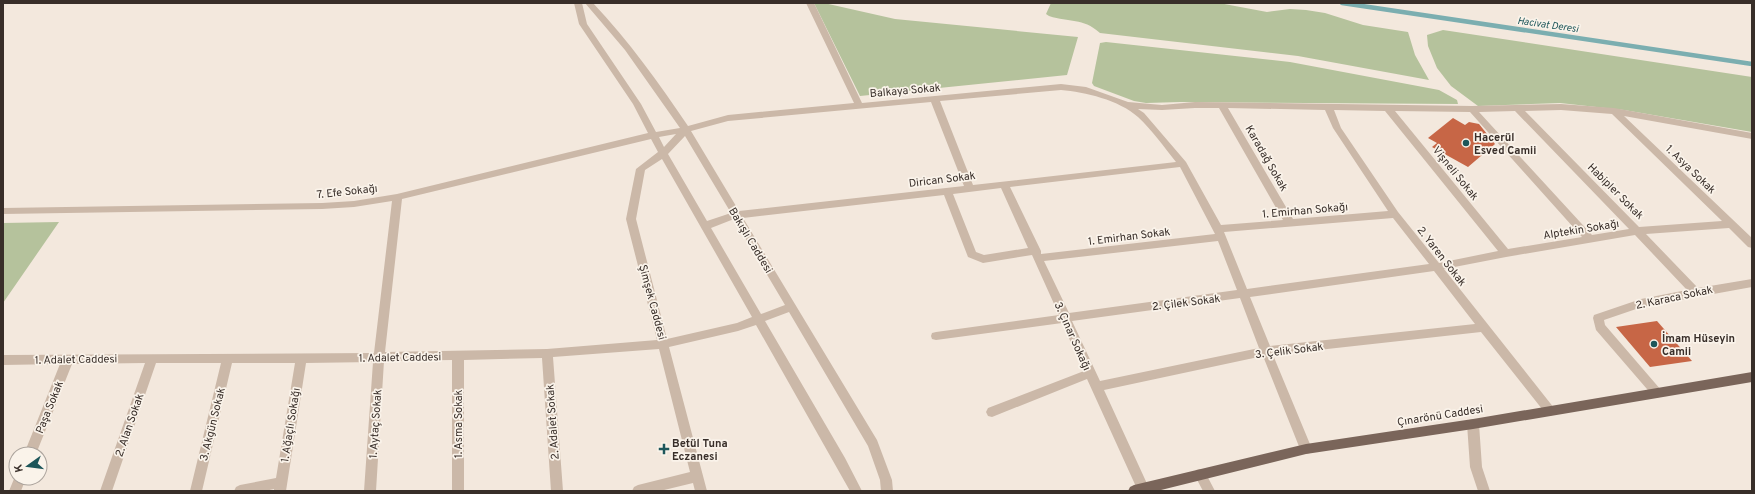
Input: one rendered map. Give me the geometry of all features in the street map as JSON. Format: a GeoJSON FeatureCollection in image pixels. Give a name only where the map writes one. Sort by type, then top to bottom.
{"type":"FeatureCollection","features":[{"type":"Feature","properties":{"kind":"main road","name":"Çınarönü Caddesi"},"geometry":{"type":"LineString","coordinates":[[1138,490],[1306,449],[1473,424],[1752,377]]}},
{"type":"Feature","properties":{"kind":"street"},"geometry":{"type":"LineString","coordinates":[[578,3],[582,24],[637,104],[663,153],[841,462],[856,491]]}},
{"type":"Feature","properties":{"kind":"street","name":"Bakışlı Caddesi"},"geometry":{"type":"LineString","coordinates":[[589,3],[617,33],[657,85],[686,130],[873,444],[886,480],[887,491]]}},
{"type":"Feature","properties":{"kind":"street"},"geometry":{"type":"LineString","coordinates":[[810,3],[858,105]]}},
{"type":"Feature","properties":{"kind":"street","name":"Balkaya Sokak"},"geometry":{"type":"LineString","coordinates":[[686,130],[728,118],[1061,87],[1083,88],[1124,104]]}},
{"type":"Feature","properties":{"kind":"street"},"geometry":{"type":"LineString","coordinates":[[934,98],[970,188]]}},
{"type":"Feature","properties":{"kind":"street"},"geometry":{"type":"LineString","coordinates":[[1124,104],[1147,108],[1222,106],[1472,110],[1561,107],[1614,112],[1752,136]]}},
{"type":"Feature","properties":{"kind":"street"},"geometry":{"type":"LineString","coordinates":[[1124,104],[1140,115],[1183,164],[1220,233],[1266,352],[1306,449]]}},
{"type":"Feature","properties":{"kind":"street","name":"Karadağ Sokak"},"geometry":{"type":"LineString","coordinates":[[1222,106],[1290,223]]}},
{"type":"Feature","properties":{"kind":"street","name":"2. Yaren Sokak"},"geometry":{"type":"LineString","coordinates":[[1328,107],[1337,128],[1394,214],[1550,411]]}},
{"type":"Feature","properties":{"kind":"street","name":"Vişneli Sokak"},"geometry":{"type":"LineString","coordinates":[[1388,108],[1506,253]]}},
{"type":"Feature","properties":{"kind":"street","name":"Habipler Sokak"},"geometry":{"type":"LineString","coordinates":[[1517,108],[1639,231],[1696,292]]}},
{"type":"Feature","properties":{"kind":"street"},"geometry":{"type":"LineString","coordinates":[[1472,110],[1590,239]]}},
{"type":"Feature","properties":{"kind":"street","name":"1. Asya Sokak"},"geometry":{"type":"LineString","coordinates":[[1614,112],[1752,244]]}},
{"type":"Feature","properties":{"kind":"street","name":"7. Efe Sokağı"},"geometry":{"type":"LineString","coordinates":[[3,211],[322,206],[354,204],[396,197],[653,135],[686,130]]}},
{"type":"Feature","properties":{"kind":"street","name":"Şimşek Caddesi"},"geometry":{"type":"LineString","coordinates":[[686,130],[663,153],[641,169],[631,219],[701,491]]}},
{"type":"Feature","properties":{"kind":"street","name":"Dirican Sokak"},"geometry":{"type":"LineString","coordinates":[[705,226],[736,215],[1183,164]]}},
{"type":"Feature","properties":{"kind":"street","name":"3. Çınar Sokağı"},"geometry":{"type":"LineString","coordinates":[[1004,184],[1066,318],[1138,490]]}},
{"type":"Feature","properties":{"kind":"street","name":"1. Emirhan Sokak"},"geometry":{"type":"LineString","coordinates":[[947,190],[972,254],[983,259],[1037,255],[1220,233]]}},
{"type":"Feature","properties":{"kind":"street","name":"1. Aytaç Sokak"},"geometry":{"type":"LineString","coordinates":[[370,491],[379,357],[396,197]]}},
{"type":"Feature","properties":{"kind":"street","name":"1. Emirhan Sokağı"},"geometry":{"type":"LineString","coordinates":[[1220,233],[1290,223],[1394,214]]}},
{"type":"Feature","properties":{"kind":"street","name":"Alptekin Sokağı"},"geometry":{"type":"LineString","coordinates":[[1436,267],[1506,253],[1639,231],[1732,224]]}},
{"type":"Feature","properties":{"kind":"street","name":"2. Çilek Sokak"},"geometry":{"type":"LineString","coordinates":[[936,336],[1244,295],[1436,267]]}},
{"type":"Feature","properties":{"kind":"street","name":"2. Karaca Sokak"},"geometry":{"type":"LineString","coordinates":[[1657,393],[1600,327],[1598,318],[1641,303],[1752,283]]}},
{"type":"Feature","properties":{"kind":"street","name":"1. Adalet Caddesi"},"geometry":{"type":"LineString","coordinates":[[3,360],[228,358],[301,359],[547,353],[664,344],[738,327],[791,307]]}},
{"type":"Feature","properties":{"kind":"street","name":"3. Çelik Sokak"},"geometry":{"type":"LineString","coordinates":[[1096,387],[1266,352],[1484,327]]}},
{"type":"Feature","properties":{"kind":"street","name":"2. Adalet Sokak"},"geometry":{"type":"LineString","coordinates":[[547,353],[557,491]]}},
{"type":"Feature","properties":{"kind":"street","name":"1. Asma Sokak"},"geometry":{"type":"LineString","coordinates":[[458,356],[458,491]]}},
{"type":"Feature","properties":{"kind":"street","name":"3. Akgün Sokak"},"geometry":{"type":"LineString","coordinates":[[196,491],[228,358]]}},
{"type":"Feature","properties":{"kind":"street","name":"Paşa Sokak"},"geometry":{"type":"LineString","coordinates":[[33,446],[68,359]]}},
{"type":"Feature","properties":{"kind":"street","name":"2. Alan Sokak"},"geometry":{"type":"LineString","coordinates":[[106,491],[152,359]]}},
{"type":"Feature","properties":{"kind":"street","name":"1. Ağaçlı Sokağı"},"geometry":{"type":"LineString","coordinates":[[281,486],[301,359]]}},
{"type":"Feature","properties":{"kind":"street"},"geometry":{"type":"LineString","coordinates":[[992,412],[1090,373]]}},
{"type":"Feature","properties":{"kind":"street"},"geometry":{"type":"LineString","coordinates":[[1473,424],[1476,467],[1484,491]]}},
{"type":"Feature","properties":{"kind":"street"},"geometry":{"type":"LineString","coordinates":[[1200,474],[1209,491]]}},
{"type":"Feature","properties":{"kind":"street"},"geometry":{"type":"LineString","coordinates":[[638,491],[697,476]]}},
{"type":"Feature","properties":{"kind":"street"},"geometry":{"type":"LineString","coordinates":[[240,491],[281,486]]}},
{"type":"Feature","properties":{"kind":"green space"},"geometry":{"type":"Polygon","coordinates":[[[814,3],[824,3],[895,19],[1078,37],[1067,75],[860,96],[814,3]]]}},
{"type":"Feature","properties":{"kind":"green space"},"geometry":{"type":"Polygon","coordinates":[[[1051,3],[1219,3],[1267,12],[1290,9],[1325,13],[1363,25],[1408,32],[1415,55],[1429,80],[1298,56],[1100,33],[1094,28],[1081,22],[1049,16],[1046,14],[1051,3]]]}},
{"type":"Feature","properties":{"kind":"green space"},"geometry":{"type":"Polygon","coordinates":[[[1443,30],[1752,77],[1752,132],[1624,110],[1560,103],[1478,106],[1451,86],[1437,68],[1428,46],[1427,35],[1443,30]]]}},
{"type":"Feature","properties":{"kind":"green space"},"geometry":{"type":"Polygon","coordinates":[[[1106,42],[1290,62],[1439,90],[1457,100],[1458,104],[1146,103],[1134,101],[1094,86],[1092,83],[1100,43],[1106,42]]]}},
{"type":"Feature","properties":{"kind":"green space"},"geometry":{"type":"Polygon","coordinates":[[[59,222],[3,303],[3,223],[59,222]]]}},
{"type":"Feature","properties":{"kind":"building","name":"Hacerül Esved Camii"},"geometry":{"type":"Polygon","coordinates":[[[1453,118],[1465,125],[1469,122],[1479,124],[1495,144],[1468,167],[1432,147],[1437,143],[1428,138],[1453,118]]]}},
{"type":"Feature","properties":{"kind":"building","name":"İmam Hüseyin Camii"},"geometry":{"type":"Polygon","coordinates":[[[1657,321],[1692,361],[1650,367],[1616,327],[1657,321]]]}},
{"type":"Feature","properties":{"kind":"waterway","name":"Hacivat Deresi"},"geometry":{"type":"LineString","coordinates":[[1342,3],[1752,64]]}},
{"type":"Feature","properties":{"kind":"place","name":"Hacerül Esved Camii"},"geometry":{"type":"Point","coordinates":[1466,143]}},
{"type":"Feature","properties":{"kind":"place","name":"İmam Hüseyin Camii"},"geometry":{"type":"Point","coordinates":[1654,344]}},
{"type":"Feature","properties":{"kind":"place","name":"Betül Tuna Eczanesi"},"geometry":{"type":"Point","coordinates":[664,449]}}]}
